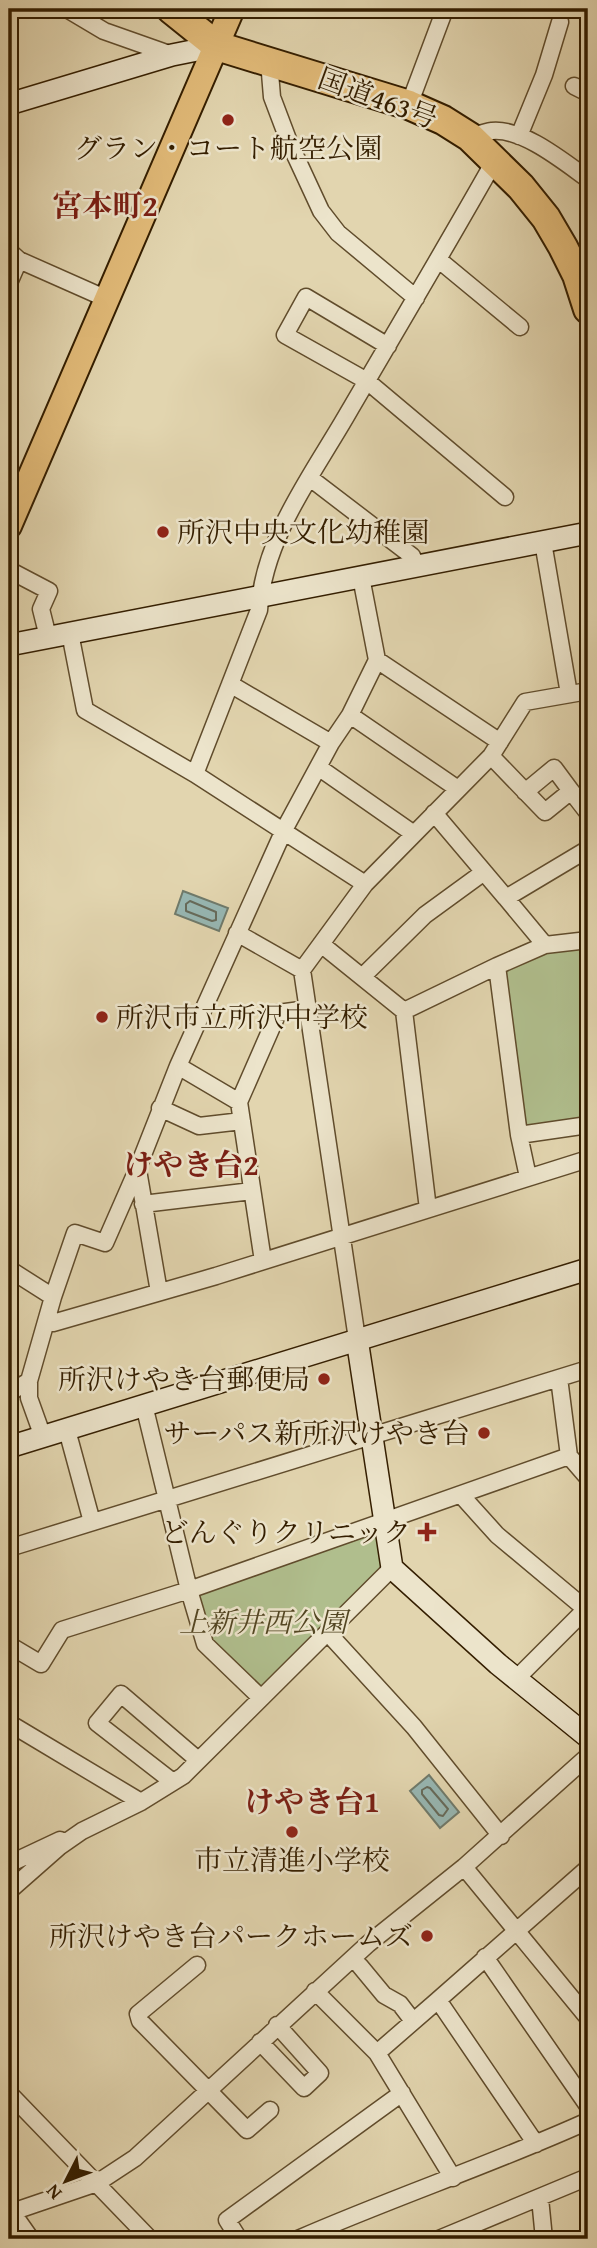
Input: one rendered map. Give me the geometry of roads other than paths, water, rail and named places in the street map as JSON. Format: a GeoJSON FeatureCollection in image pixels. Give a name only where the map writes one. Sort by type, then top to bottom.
{"type":"FeatureCollection","features":[{"type":"Feature","properties":{"kind":"highway","name":"国道463号"},"geometry":{"type":"LineString","coordinates":[[171,9],[217,46],[409,105],[470,137],[521,187],[546,218],[577,275],[588,309]]}},
{"type":"Feature","properties":{"kind":"main road"},"geometry":{"type":"LineString","coordinates":[[11,516],[232,9]]}},
{"type":"Feature","properties":{"kind":"street"},"geometry":{"type":"LineString","coordinates":[[67,9],[104,31],[172,55]]}},
{"type":"Feature","properties":{"kind":"street"},"geometry":{"type":"LineString","coordinates":[[409,105],[445,9]]}},
{"type":"Feature","properties":{"kind":"street"},"geometry":{"type":"LineString","coordinates":[[519,136],[560,22]]}},
{"type":"Feature","properties":{"kind":"street"},"geometry":{"type":"LineString","coordinates":[[536,44],[552,48]]}},
{"type":"Feature","properties":{"kind":"street"},"geometry":{"type":"LineString","coordinates":[[9,104],[172,55],[217,46]]}},
{"type":"Feature","properties":{"kind":"street"},"geometry":{"type":"LineString","coordinates":[[269,61],[272,97],[289,142],[321,211],[338,233],[416,298]]}},
{"type":"Feature","properties":{"kind":"street"},"geometry":{"type":"LineString","coordinates":[[470,137],[492,131],[519,136],[554,155],[588,179]]}},
{"type":"Feature","properties":{"kind":"street"},"geometry":{"type":"LineString","coordinates":[[195,774],[259,610],[261,583],[289,513],[495,160]]}},
{"type":"Feature","properties":{"kind":"street"},"geometry":{"type":"LineString","coordinates":[[9,283],[14,256],[107,299]]}},
{"type":"Feature","properties":{"kind":"street"},"geometry":{"type":"LineString","coordinates":[[439,260],[520,327]]}},
{"type":"Feature","properties":{"kind":"street"},"geometry":{"type":"LineString","coordinates":[[388,346],[306,297],[285,334],[367,381],[505,497]]}},
{"type":"Feature","properties":{"kind":"street"},"geometry":{"type":"LineString","coordinates":[[310,478],[412,556],[416,567]]}},
{"type":"Feature","properties":{"kind":"street"},"geometry":{"type":"LineString","coordinates":[[9,645],[588,533]]}},
{"type":"Feature","properties":{"kind":"street"},"geometry":{"type":"LineString","coordinates":[[543,542],[569,694]]}},
{"type":"Feature","properties":{"kind":"street"},"geometry":{"type":"LineString","coordinates":[[9,569],[49,591],[40,609],[48,637]]}},
{"type":"Feature","properties":{"kind":"street"},"geometry":{"type":"LineString","coordinates":[[43,1437],[29,1398],[29,1381],[75,1233],[105,1244],[178,1066],[284,830],[331,743],[350,715],[377,660],[361,577]]}},
{"type":"Feature","properties":{"kind":"street"},"geometry":{"type":"LineString","coordinates":[[70,633],[85,710],[195,774],[365,884]]}},
{"type":"Feature","properties":{"kind":"street"},"geometry":{"type":"LineString","coordinates":[[377,660],[495,749],[525,792],[545,812],[571,791]]}},
{"type":"Feature","properties":{"kind":"street"},"geometry":{"type":"LineString","coordinates":[[230,684],[331,743]]}},
{"type":"Feature","properties":{"kind":"street"},"geometry":{"type":"LineString","coordinates":[[588,691],[525,702],[495,749],[365,884],[302,970],[392,1568],[516,1679],[588,1737]]}},
{"type":"Feature","properties":{"kind":"street"},"geometry":{"type":"LineString","coordinates":[[350,715],[458,789]]}},
{"type":"Feature","properties":{"kind":"street"},"geometry":{"type":"LineString","coordinates":[[318,767],[414,834]]}},
{"type":"Feature","properties":{"kind":"street"},"geometry":{"type":"LineString","coordinates":[[525,792],[554,768],[588,813]]}},
{"type":"Feature","properties":{"kind":"street"},"geometry":{"type":"LineString","coordinates":[[434,813],[545,945]]}},
{"type":"Feature","properties":{"kind":"street"},"geometry":{"type":"LineString","coordinates":[[506,898],[588,849]]}},
{"type":"Feature","properties":{"kind":"street"},"geometry":{"type":"LineString","coordinates":[[362,976],[425,915],[484,872]]}},
{"type":"Feature","properties":{"kind":"street"},"geometry":{"type":"LineString","coordinates":[[237,933],[302,970]]}},
{"type":"Feature","properties":{"kind":"street"},"geometry":{"type":"LineString","coordinates":[[404,1011],[545,945],[588,940]]}},
{"type":"Feature","properties":{"kind":"street"},"geometry":{"type":"LineString","coordinates":[[321,944],[404,1011],[428,1209]]}},
{"type":"Feature","properties":{"kind":"street"},"geometry":{"type":"LineString","coordinates":[[497,966],[519,1135],[528,1177]]}},
{"type":"Feature","properties":{"kind":"street"},"geometry":{"type":"LineString","coordinates":[[263,1261],[239,1102],[278,1013],[308,1009]]}},
{"type":"Feature","properties":{"kind":"street"},"geometry":{"type":"LineString","coordinates":[[178,1066],[239,1102]]}},
{"type":"Feature","properties":{"kind":"street"},"geometry":{"type":"LineString","coordinates":[[160,1108],[199,1126],[242,1121]]}},
{"type":"Feature","properties":{"kind":"street"},"geometry":{"type":"LineString","coordinates":[[519,1135],[588,1125]]}},
{"type":"Feature","properties":{"kind":"street"},"geometry":{"type":"LineString","coordinates":[[46,1322],[53,1323],[263,1261],[588,1159]]}},
{"type":"Feature","properties":{"kind":"street"},"geometry":{"type":"LineString","coordinates":[[137,1170],[159,1292]]}},
{"type":"Feature","properties":{"kind":"street"},"geometry":{"type":"LineString","coordinates":[[144,1204],[252,1191]]}},
{"type":"Feature","properties":{"kind":"street"},"geometry":{"type":"LineString","coordinates":[[9,1269],[53,1297]]}},
{"type":"Feature","properties":{"kind":"street"},"geometry":{"type":"LineString","coordinates":[[9,1447],[588,1269]]}},
{"type":"Feature","properties":{"kind":"street"},"geometry":{"type":"LineString","coordinates":[[9,1548],[588,1369]]}},
{"type":"Feature","properties":{"kind":"street"},"geometry":{"type":"LineString","coordinates":[[559,1378],[569,1457],[588,1478]]}},
{"type":"Feature","properties":{"kind":"street"},"geometry":{"type":"LineString","coordinates":[[9,1393],[29,1381]]}},
{"type":"Feature","properties":{"kind":"street"},"geometry":{"type":"LineString","coordinates":[[144,1405],[189,1590],[205,1644],[261,1698]]}},
{"type":"Feature","properties":{"kind":"street"},"geometry":{"type":"LineString","coordinates":[[67,1430],[92,1521]]}},
{"type":"Feature","properties":{"kind":"street"},"geometry":{"type":"LineString","coordinates":[[9,1645],[41,1664],[62,1630],[189,1590],[569,1457]]}},
{"type":"Feature","properties":{"kind":"street"},"geometry":{"type":"LineString","coordinates":[[461,1495],[497,1535],[587,1610],[516,1679]]}},
{"type":"Feature","properties":{"kind":"street"},"geometry":{"type":"LineString","coordinates":[[9,1864],[141,1802],[173,1782],[392,1568]]}},
{"type":"Feature","properties":{"kind":"street"},"geometry":{"type":"LineString","coordinates":[[328,1633],[414,1727],[502,1836]]}},
{"type":"Feature","properties":{"kind":"street"},"geometry":{"type":"LineString","coordinates":[[173,1782],[97,1723],[121,1694],[198,1760]]}},
{"type":"Feature","properties":{"kind":"street"},"geometry":{"type":"LineString","coordinates":[[9,1723],[141,1802]]}},
{"type":"Feature","properties":{"kind":"street"},"geometry":{"type":"LineString","coordinates":[[31,2239],[10,2213],[97,2183],[135,2158],[315,1991],[368,1944],[502,1836],[588,1756]]}},
{"type":"Feature","properties":{"kind":"street"},"geometry":{"type":"LineString","coordinates":[[9,1891],[59,1847],[82,1831]]}},
{"type":"Feature","properties":{"kind":"street"},"geometry":{"type":"LineString","coordinates":[[464,1867],[588,2018]]}},
{"type":"Feature","properties":{"kind":"street"},"geometry":{"type":"LineString","coordinates":[[377,2053],[485,1957],[586,1875]]}},
{"type":"Feature","properties":{"kind":"street"},"geometry":{"type":"LineString","coordinates":[[485,1957],[588,2106]]}},
{"type":"Feature","properties":{"kind":"street"},"geometry":{"type":"LineString","coordinates":[[197,1965],[138,2014],[140,2021],[247,2130],[270,2110]]}},
{"type":"Feature","properties":{"kind":"street"},"geometry":{"type":"LineString","coordinates":[[360,1966],[384,1995],[400,2004],[413,2021]]}},
{"type":"Feature","properties":{"kind":"street"},"geometry":{"type":"LineString","coordinates":[[315,1991],[377,2053],[453,2178]]}},
{"type":"Feature","properties":{"kind":"street"},"geometry":{"type":"LineString","coordinates":[[438,2000],[536,2144]]}},
{"type":"Feature","properties":{"kind":"street"},"geometry":{"type":"LineString","coordinates":[[260,2042],[303,2088],[320,2073],[277,2025]]}},
{"type":"Feature","properties":{"kind":"street"},"geometry":{"type":"LineString","coordinates":[[9,2093],[150,2239]]}},
{"type":"Feature","properties":{"kind":"street"},"geometry":{"type":"LineString","coordinates":[[239,2239],[227,2220],[402,2093]]}},
{"type":"Feature","properties":{"kind":"street"},"geometry":{"type":"LineString","coordinates":[[305,2238],[391,2200],[453,2178],[588,2121]]}},
{"type":"Feature","properties":{"kind":"street"},"geometry":{"type":"LineString","coordinates":[[439,2239],[474,2232],[588,2177]]}},
{"type":"Feature","properties":{"kind":"street"},"geometry":{"type":"LineString","coordinates":[[540,2198],[544,2239]]}},
{"type":"Feature","properties":{"kind":"water"},"geometry":{"type":"Polygon","coordinates":[[[183,891],[228,908],[219,931],[175,914],[183,891]]]}},
{"type":"Feature","properties":{"kind":"water"},"geometry":{"type":"Polygon","coordinates":[[[429,1775],[459,1812],[440,1828],[410,1791],[429,1775]]]}},
{"type":"Feature","properties":{"kind":"place","name":"グラン・コート航空公園"},"geometry":{"type":"Point","coordinates":[228,120]}},
{"type":"Feature","properties":{"kind":"place","name":"所沢中央文化幼稚園"},"geometry":{"type":"Point","coordinates":[163,532]}},
{"type":"Feature","properties":{"kind":"place","name":"所沢市立所沢中学校"},"geometry":{"type":"Point","coordinates":[102,1017]}},
{"type":"Feature","properties":{"kind":"place","name":"所沢けやき台郵便局"},"geometry":{"type":"Point","coordinates":[324,1379]}},
{"type":"Feature","properties":{"kind":"place","name":"サーパス新所沢けやき台"},"geometry":{"type":"Point","coordinates":[484,1433]}},
{"type":"Feature","properties":{"kind":"place","name":"どんぐりクリニック"},"geometry":{"type":"Point","coordinates":[427,1532]}},
{"type":"Feature","properties":{"kind":"place","name":"市立清進小学校"},"geometry":{"type":"Point","coordinates":[292,1832]}},
{"type":"Feature","properties":{"kind":"place","name":"所沢けやき台パークホームズ"},"geometry":{"type":"Point","coordinates":[427,1936]}},
{"type":"Feature","properties":{"kind":"district","name":"宮本町2"},"geometry":{"type":"Point","coordinates":[105,206]}},
{"type":"Feature","properties":{"kind":"district","name":"けやき台2"},"geometry":{"type":"Point","coordinates":[191,1165]}},
{"type":"Feature","properties":{"kind":"district","name":"けやき台1"},"geometry":{"type":"Point","coordinates":[312,1802]}},
{"type":"Feature","properties":{"kind":"park label","name":"上新井西公園"},"geometry":{"type":"Point","coordinates":[263,1622]}}]}
